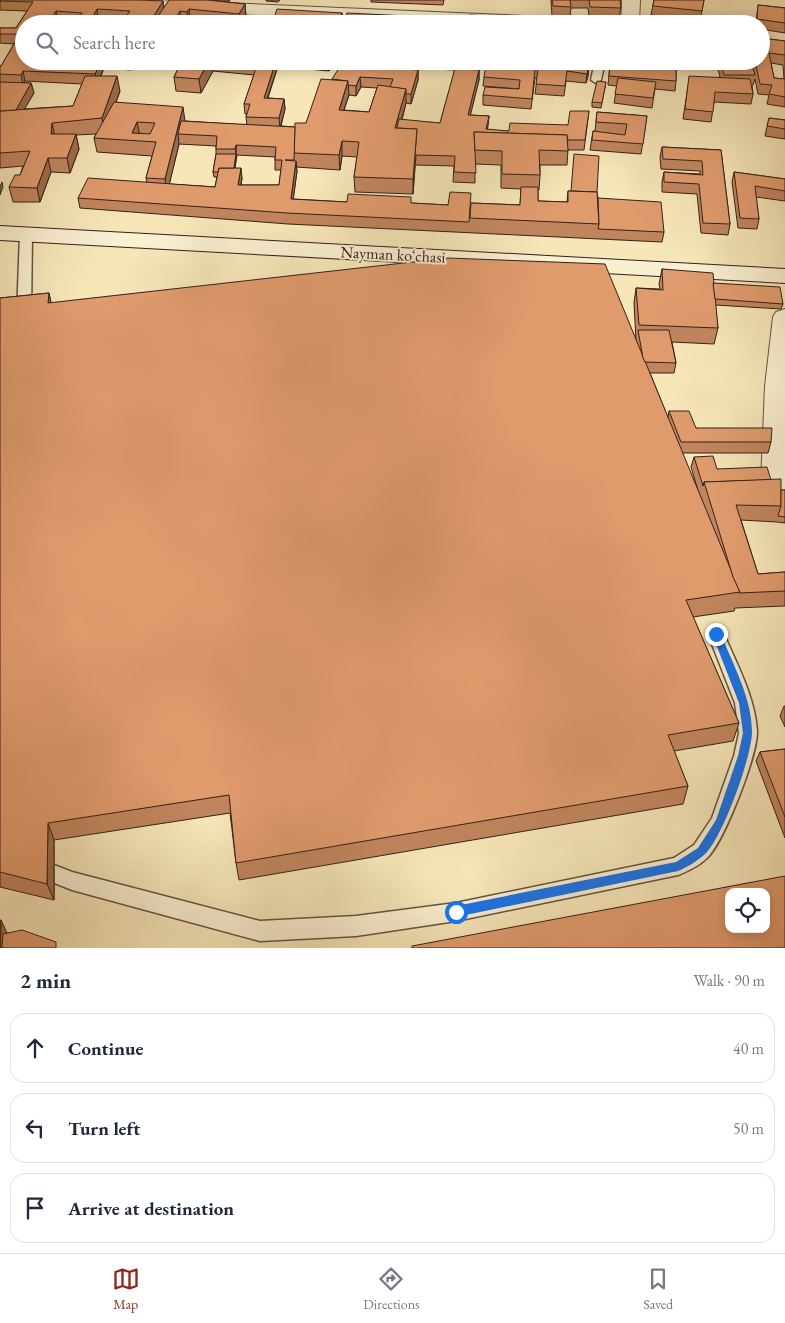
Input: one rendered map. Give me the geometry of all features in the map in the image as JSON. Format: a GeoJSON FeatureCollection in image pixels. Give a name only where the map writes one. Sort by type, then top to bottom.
{"type":"FeatureCollection","features":[{"type":"Feature","properties":{"kind":"street"},"geometry":{"type":"LineString","coordinates":[[630,15],[631,0]]}},
{"type":"Feature","properties":{"kind":"street"},"geometry":{"type":"LineString","coordinates":[[105,3],[159,12],[206,4],[304,15]]}},
{"type":"Feature","properties":{"kind":"street","name":"Nayman koʻchasi"},"geometry":{"type":"LineString","coordinates":[[0,233],[785,276]]}},
{"type":"Feature","properties":{"kind":"street"},"geometry":{"type":"LineString","coordinates":[[775,482],[785,317]]}},
{"type":"Feature","properties":{"kind":"lane"},"geometry":{"type":"LineString","coordinates":[[596,80],[598,70]]}},
{"type":"Feature","properties":{"kind":"lane"},"geometry":{"type":"LineString","coordinates":[[24,315],[26,234]]}},
{"type":"Feature","properties":{"kind":"lane"},"geometry":{"type":"LineString","coordinates":[[54,874],[72,881],[260,931],[356,926],[456,912],[678,866],[701,851],[720,822],[743,756],[748,733],[744,703],[716,634]]}},
{"type":"Feature","properties":{"kind":"building"},"geometry":{"type":"Polygon","coordinates":[[[169,0],[207,0],[245,4],[239,14],[189,9],[187,12],[180,11],[178,15],[159,15],[169,0]]]}},
{"type":"Feature","properties":{"kind":"building"},"geometry":{"type":"Polygon","coordinates":[[[552,0],[570,0],[571,7],[553,6],[552,0]]]}},
{"type":"Feature","properties":{"kind":"building"},"geometry":{"type":"Polygon","coordinates":[[[589,0],[620,0],[621,8],[590,7],[589,0]]]}},
{"type":"Feature","properties":{"kind":"building"},"geometry":{"type":"Polygon","coordinates":[[[654,0],[704,0],[702,11],[653,6],[654,0]]]}},
{"type":"Feature","properties":{"kind":"building"},"geometry":{"type":"Polygon","coordinates":[[[0,1],[163,1],[154,15],[127,15],[130,11],[97,9],[94,15],[56,11],[54,15],[24,15],[33,2],[0,1]]]}},
{"type":"Feature","properties":{"kind":"building"},"geometry":{"type":"Polygon","coordinates":[[[758,5],[785,8],[785,23],[770,21],[770,15],[757,15],[758,5]]]}},
{"type":"Feature","properties":{"kind":"building"},"geometry":{"type":"Polygon","coordinates":[[[277,9],[342,13],[341,15],[275,15],[277,9]]]}},
{"type":"Feature","properties":{"kind":"building"},"geometry":{"type":"Polygon","coordinates":[[[347,13],[387,15],[346,15],[347,13]]]}},
{"type":"Feature","properties":{"kind":"building"},"geometry":{"type":"Polygon","coordinates":[[[0,28],[15,28],[15,34],[0,34],[0,28]]]}},
{"type":"Feature","properties":{"kind":"building"},"geometry":{"type":"Polygon","coordinates":[[[770,39],[785,41],[785,55],[770,53],[770,39]]]}},
{"type":"Feature","properties":{"kind":"building"},"geometry":{"type":"Polygon","coordinates":[[[15,42],[15,70],[97,70],[95,74],[23,71],[21,75],[0,74],[1,66],[15,42]]]}},
{"type":"Feature","properties":{"kind":"building"},"geometry":{"type":"Polygon","coordinates":[[[770,58],[774,78],[785,79],[785,97],[769,94],[772,85],[760,84],[757,70],[770,70],[770,58]]]}},
{"type":"Feature","properties":{"kind":"building"},"geometry":{"type":"Polygon","coordinates":[[[178,70],[204,70],[199,79],[174,77],[178,70]]]}},
{"type":"Feature","properties":{"kind":"building"},"geometry":{"type":"Polygon","coordinates":[[[255,70],[273,70],[264,98],[284,99],[279,118],[246,117],[250,104],[244,104],[255,70]]]}},
{"type":"Feature","properties":{"kind":"building"},"geometry":{"type":"Polygon","coordinates":[[[338,70],[418,70],[411,94],[406,94],[406,89],[390,87],[393,79],[360,77],[356,86],[348,85],[348,81],[332,79],[338,70]]]}},
{"type":"Feature","properties":{"kind":"building"},"geometry":{"type":"Polygon","coordinates":[[[454,70],[479,70],[468,115],[489,116],[486,129],[509,131],[510,123],[568,125],[570,111],[589,111],[585,140],[568,140],[567,135],[474,132],[476,173],[454,172],[455,156],[415,155],[417,129],[397,128],[399,119],[440,123],[454,70]]]}},
{"type":"Feature","properties":{"kind":"building"},"geometry":{"type":"Polygon","coordinates":[[[485,70],[535,70],[532,99],[483,95],[485,87],[519,89],[520,80],[484,77],[485,70]]]}},
{"type":"Feature","properties":{"kind":"building"},"geometry":{"type":"Polygon","coordinates":[[[538,70],[588,70],[587,74],[567,71],[565,86],[536,84],[538,70]]]}},
{"type":"Feature","properties":{"kind":"building"},"geometry":{"type":"Polygon","coordinates":[[[610,70],[676,70],[676,81],[609,76],[610,70]]]}},
{"type":"Feature","properties":{"kind":"building"},"geometry":{"type":"Polygon","coordinates":[[[723,70],[754,70],[755,75],[724,75],[723,70]]]}},
{"type":"Feature","properties":{"kind":"building"},"geometry":{"type":"Polygon","coordinates":[[[85,76],[117,76],[102,118],[52,123],[51,134],[76,134],[67,158],[48,158],[37,188],[9,187],[15,175],[20,175],[30,151],[0,153],[0,111],[73,106],[85,76]]]}},
{"type":"Feature","properties":{"kind":"building"},"geometry":{"type":"Polygon","coordinates":[[[689,76],[750,79],[753,94],[715,92],[713,112],[685,109],[689,76]]]}},
{"type":"Feature","properties":{"kind":"building"},"geometry":{"type":"Polygon","coordinates":[[[618,78],[656,82],[653,98],[615,94],[618,78]]]}},
{"type":"Feature","properties":{"kind":"building"},"geometry":{"type":"Polygon","coordinates":[[[321,79],[348,81],[339,110],[369,112],[378,85],[406,89],[395,128],[417,129],[413,179],[354,177],[359,142],[342,141],[339,155],[294,153],[295,123],[306,123],[321,79]]]}},
{"type":"Feature","properties":{"kind":"building"},"geometry":{"type":"Polygon","coordinates":[[[597,81],[606,82],[602,103],[592,102],[597,81]]]}},
{"type":"Feature","properties":{"kind":"building"},"geometry":{"type":"Polygon","coordinates":[[[0,82],[31,83],[16,110],[0,111],[0,82]]]}},
{"type":"Feature","properties":{"kind":"building"},"geometry":{"type":"Polygon","coordinates":[[[114,102],[183,107],[165,179],[146,178],[156,142],[94,138],[114,102]],[[137,122],[132,133],[150,134],[155,123],[137,122]]]}},
{"type":"Feature","properties":{"kind":"building"},"geometry":{"type":"Polygon","coordinates":[[[597,112],[647,116],[643,144],[592,140],[593,131],[625,135],[627,124],[596,122],[597,112]]]}},
{"type":"Feature","properties":{"kind":"building"},"geometry":{"type":"Polygon","coordinates":[[[769,118],[785,120],[785,129],[767,126],[769,118]]]}},
{"type":"Feature","properties":{"kind":"building"},"geometry":{"type":"Polygon","coordinates":[[[181,121],[295,127],[294,160],[285,160],[296,161],[291,199],[347,202],[348,194],[411,197],[411,203],[448,205],[450,192],[471,193],[469,222],[287,213],[78,198],[88,178],[215,187],[219,168],[241,168],[238,185],[279,185],[282,160],[275,160],[276,147],[236,145],[235,149],[216,149],[217,136],[178,134],[181,121]]]}},
{"type":"Feature","properties":{"kind":"building"},"geometry":{"type":"Polygon","coordinates":[[[474,132],[567,135],[568,151],[539,150],[540,175],[502,174],[502,151],[475,150],[474,132]]]}},
{"type":"Feature","properties":{"kind":"building"},"geometry":{"type":"Polygon","coordinates":[[[662,147],[721,150],[730,224],[703,223],[699,184],[664,182],[664,172],[703,175],[702,161],[663,159],[662,147]]]}},
{"type":"Feature","properties":{"kind":"building"},"geometry":{"type":"Polygon","coordinates":[[[216,154],[236,154],[234,168],[219,168],[218,172],[213,172],[216,154]]]}},
{"type":"Feature","properties":{"kind":"building"},"geometry":{"type":"Polygon","coordinates":[[[574,154],[599,156],[597,192],[571,191],[574,154]]]}},
{"type":"Feature","properties":{"kind":"building"},"geometry":{"type":"Polygon","coordinates":[[[734,172],[785,179],[785,191],[755,186],[759,219],[740,218],[734,172]]]}},
{"type":"Feature","properties":{"kind":"building"},"geometry":{"type":"Polygon","coordinates":[[[521,187],[538,187],[538,201],[568,202],[568,191],[597,192],[599,224],[470,218],[471,203],[520,205],[521,187]]]}},
{"type":"Feature","properties":{"kind":"building"},"geometry":{"type":"Polygon","coordinates":[[[598,198],[661,202],[664,232],[598,229],[598,198]]]}},
{"type":"Feature","properties":{"kind":"building"},"geometry":{"type":"Polygon","coordinates":[[[448,258],[605,264],[740,592],[686,600],[739,723],[668,735],[688,786],[236,863],[229,795],[48,823],[47,884],[0,872],[0,298],[49,293],[48,303],[448,258]]]}},
{"type":"Feature","properties":{"kind":"building"},"geometry":{"type":"Polygon","coordinates":[[[662,269],[713,273],[718,328],[639,325],[636,288],[663,290],[662,269]]]}},
{"type":"Feature","properties":{"kind":"building"},"geometry":{"type":"Polygon","coordinates":[[[713,283],[780,287],[783,304],[715,299],[713,283]]]}},
{"type":"Feature","properties":{"kind":"building"},"geometry":{"type":"Polygon","coordinates":[[[638,330],[669,330],[676,363],[645,362],[638,330]]]}},
{"type":"Feature","properties":{"kind":"building"},"geometry":{"type":"Polygon","coordinates":[[[669,411],[689,411],[696,428],[772,428],[771,442],[681,442],[669,411]]]}},
{"type":"Feature","properties":{"kind":"building"},"geometry":{"type":"Polygon","coordinates":[[[713,456],[717,469],[767,467],[771,480],[704,482],[703,486],[694,457],[713,456]]]}},
{"type":"Feature","properties":{"kind":"building"},"geometry":{"type":"Polygon","coordinates":[[[781,479],[781,506],[736,505],[758,574],[785,572],[785,591],[739,593],[704,482],[781,479]]]}},
{"type":"Feature","properties":{"kind":"building"},"geometry":{"type":"Polygon","coordinates":[[[781,490],[785,490],[785,517],[778,516],[781,506],[781,490]]]}},
{"type":"Feature","properties":{"kind":"building"},"geometry":{"type":"Polygon","coordinates":[[[785,749],[785,817],[760,752],[785,749]]]}},
{"type":"Feature","properties":{"kind":"building"},"geometry":{"type":"Polygon","coordinates":[[[785,876],[785,948],[412,948],[412,946],[785,876]]]}},
{"type":"Feature","properties":{"kind":"building"},"geometry":{"type":"Polygon","coordinates":[[[22,930],[56,942],[56,948],[2,948],[3,934],[22,930]]]}},
{"type":"Feature","properties":{"kind":"route"},"geometry":{"type":"LineString","coordinates":[[456,912],[678,866],[701,851],[720,822],[743,756],[748,733],[744,703],[716,634]]}}]}
